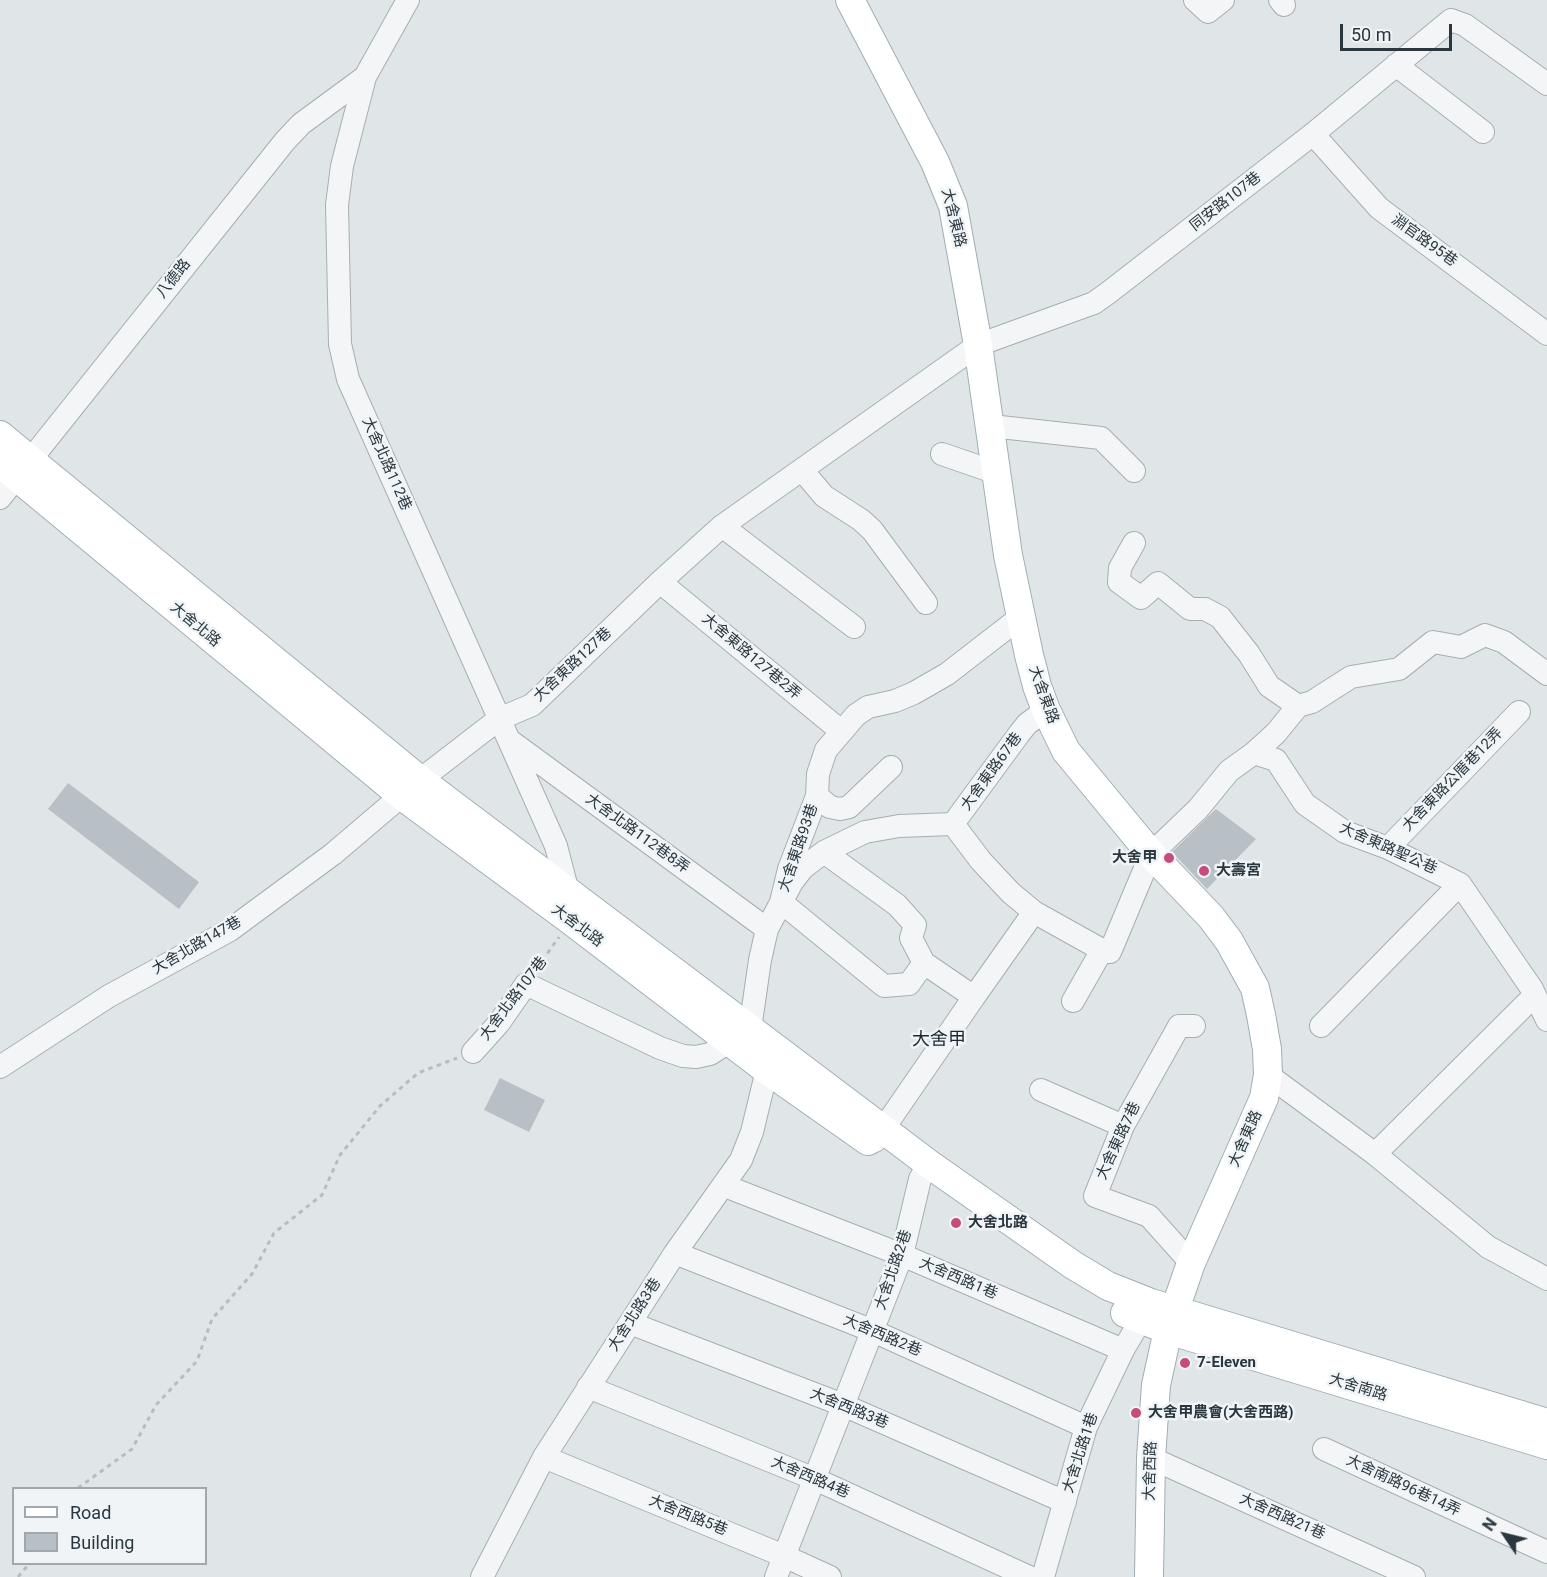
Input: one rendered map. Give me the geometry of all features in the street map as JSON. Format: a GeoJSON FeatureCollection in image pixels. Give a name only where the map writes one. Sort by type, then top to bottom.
{"type":"FeatureCollection","features":[{"type":"Feature","properties":{"kind":"main road","name":"大舍東路"},"geometry":{"type":"LineString","coordinates":[[850,0],[935,162],[953,206],[978,345],[1008,555],[1037,686],[1046,710],[1066,751],[1151,854],[1211,917],[1242,962],[1255,988],[1262,1015],[1268,1049],[1268,1075],[1264,1098],[1191,1263],[1159,1316]]}},
{"type":"Feature","properties":{"kind":"main road","name":"大舍北路"},"geometry":{"type":"LineString","coordinates":[[0,435],[12,475],[564,907],[925,1172],[1073,1266],[1159,1316]]}},
{"type":"Feature","properties":{"kind":"main road","name":"大舍南路"},"geometry":{"type":"LineString","coordinates":[[1159,1316],[1547,1423]]}},
{"type":"Feature","properties":{"kind":"main road","name":"大舍南路"},"geometry":{"type":"LineString","coordinates":[[1159,1316],[1547,1445]]}},
{"type":"Feature","properties":{"kind":"main road","name":"大舍西路"},"geometry":{"type":"LineString","coordinates":[[1149,1577],[1151,1458],[1159,1316]]}},
{"type":"Feature","properties":{"kind":"street","name":"大舍北路112巷"},"geometry":{"type":"LineString","coordinates":[[408,0],[365,77],[342,166],[337,205],[340,344],[348,379],[556,846],[564,907]]}},
{"type":"Feature","properties":{"kind":"street","name":"同安路107巷"},"geometry":{"type":"LineString","coordinates":[[978,345],[1094,303],[1313,134],[1396,65],[1449,10]]}},
{"type":"Feature","properties":{"kind":"street"},"geometry":{"type":"LineString","coordinates":[[1449,10],[1465,26],[1547,84]]}},
{"type":"Feature","properties":{"kind":"street"},"geometry":{"type":"LineString","coordinates":[[1396,65],[1483,132]]}},
{"type":"Feature","properties":{"kind":"street","name":"八德路"},"geometry":{"type":"LineString","coordinates":[[12,475],[285,141],[301,124],[365,77]]}},
{"type":"Feature","properties":{"kind":"street","name":"淵官路95巷"},"geometry":{"type":"LineString","coordinates":[[1313,134],[1379,208],[1547,334]]}},
{"type":"Feature","properties":{"kind":"street","name":"大舍東路127巷"},"geometry":{"type":"LineString","coordinates":[[411,788],[503,729],[532,705],[722,526],[978,345]]}},
{"type":"Feature","properties":{"kind":"street"},"geometry":{"type":"LineString","coordinates":[[990,426],[1101,438],[1134,471]]}},
{"type":"Feature","properties":{"kind":"street"},"geometry":{"type":"LineString","coordinates":[[942,454],[997,473]]}},
{"type":"Feature","properties":{"kind":"street"},"geometry":{"type":"LineString","coordinates":[[802,470],[824,496],[861,520],[872,530],[926,603]]}},
{"type":"Feature","properties":{"kind":"street"},"geometry":{"type":"LineString","coordinates":[[722,526],[854,627]]}},
{"type":"Feature","properties":{"kind":"street"},"geometry":{"type":"LineString","coordinates":[[1134,543],[1120,568],[1119,582],[1141,598],[1158,583],[1190,609],[1205,609],[1220,617],[1249,654],[1269,686],[1298,706]]}},
{"type":"Feature","properties":{"kind":"street","name":"大舍東路127巷2弄"},"geometry":{"type":"LineString","coordinates":[[660,582],[841,731]]}},
{"type":"Feature","properties":{"kind":"street","name":"大舍東路93巷"},"geometry":{"type":"LineString","coordinates":[[781,902],[798,843],[824,802],[818,774],[826,750],[841,731],[856,715],[868,707],[895,701],[947,674],[1022,616]]}},
{"type":"Feature","properties":{"kind":"street"},"geometry":{"type":"LineString","coordinates":[[1073,1001],[1102,950],[1110,952],[1151,854],[1198,809],[1229,771],[1276,733],[1298,706],[1312,702],[1351,677],[1399,669],[1433,642],[1461,647],[1485,635],[1504,642],[1547,674]]}},
{"type":"Feature","properties":{"kind":"street","name":"大舍東路67巷"},"geometry":{"type":"LineString","coordinates":[[1046,710],[1027,724],[953,824],[981,861],[1011,893],[1034,912],[1102,950]]}},
{"type":"Feature","properties":{"kind":"street","name":"大舍東路公厝巷12弄"},"geometry":{"type":"LineString","coordinates":[[1388,848],[1519,712]]}},
{"type":"Feature","properties":{"kind":"street","name":"大舍北路112巷8弄"},"geometry":{"type":"LineString","coordinates":[[503,729],[767,929]]}},
{"type":"Feature","properties":{"kind":"street","name":"大舍東路聖公巷"},"geometry":{"type":"LineString","coordinates":[[1254,753],[1276,760],[1305,804],[1345,832],[1388,848],[1460,884],[1535,995],[1547,1020]]}},
{"type":"Feature","properties":{"kind":"street"},"geometry":{"type":"LineString","coordinates":[[824,802],[840,809],[849,807],[891,767]]}},
{"type":"Feature","properties":{"kind":"street","name":"大舍北路147巷"},"geometry":{"type":"LineString","coordinates":[[0,1067],[109,996],[230,930],[333,854],[411,788]]}},
{"type":"Feature","properties":{"kind":"street"},"geometry":{"type":"LineString","coordinates":[[824,802],[828,816],[845,841]]}},
{"type":"Feature","properties":{"kind":"street"},"geometry":{"type":"LineString","coordinates":[[526,984],[660,1048],[696,1058],[710,1054],[740,1036],[767,929],[792,882],[803,868],[824,852],[865,832],[899,826],[953,824]]}},
{"type":"Feature","properties":{"kind":"street"},"geometry":{"type":"LineString","coordinates":[[824,852],[897,905],[915,925],[911,938],[924,963],[974,997]]}},
{"type":"Feature","properties":{"kind":"street"},"geometry":{"type":"LineString","coordinates":[[1321,1026],[1460,884]]}},
{"type":"Feature","properties":{"kind":"street"},"geometry":{"type":"LineString","coordinates":[[781,902],[884,986],[909,984],[924,963]]}},
{"type":"Feature","properties":{"kind":"street"},"geometry":{"type":"LineString","coordinates":[[878,1137],[1034,912]]}},
{"type":"Feature","properties":{"kind":"street","name":"大舍北路107巷"},"geometry":{"type":"LineString","coordinates":[[473,1052],[499,1023],[526,984]]}},
{"type":"Feature","properties":{"kind":"street"},"geometry":{"type":"LineString","coordinates":[[1375,1154],[1535,995]]}},
{"type":"Feature","properties":{"kind":"street","name":"大舍東路7巷"},"geometry":{"type":"LineString","coordinates":[[1191,1263],[1149,1216],[1095,1196],[1123,1126],[1179,1026],[1194,1026]]}},
{"type":"Feature","properties":{"kind":"street","name":"大舍北路3巷"},"geometry":{"type":"LineString","coordinates":[[482,1577],[544,1456],[675,1253],[725,1186],[741,1160],[773,1060]]}},
{"type":"Feature","properties":{"kind":"street"},"geometry":{"type":"LineString","coordinates":[[1268,1075],[1375,1154],[1488,1247],[1547,1279]]}},
{"type":"Feature","properties":{"kind":"street"},"geometry":{"type":"LineString","coordinates":[[1041,1090],[1123,1126]]}},
{"type":"Feature","properties":{"kind":"street","name":"大舍北路2巷"},"geometry":{"type":"LineString","coordinates":[[776,1577],[902,1255],[925,1172]]}},
{"type":"Feature","properties":{"kind":"street","name":"大舍西路1巷"},"geometry":{"type":"LineString","coordinates":[[725,1186],[902,1255],[1124,1350]]}},
{"type":"Feature","properties":{"kind":"street","name":"大舍西路2巷"},"geometry":{"type":"LineString","coordinates":[[675,1253],[873,1331],[1086,1427]]}},
{"type":"Feature","properties":{"kind":"street","name":"大舍北路1巷"},"geometry":{"type":"LineString","coordinates":[[1043,1577],[1086,1427],[1124,1350],[1159,1316]]}},
{"type":"Feature","properties":{"kind":"street","name":"大舍西路3巷"},"geometry":{"type":"LineString","coordinates":[[630,1323],[843,1405],[1065,1502]]}},
{"type":"Feature","properties":{"kind":"street","name":"大舍西路4巷"},"geometry":{"type":"LineString","coordinates":[[588,1388],[815,1479],[1029,1577]]}},
{"type":"Feature","properties":{"kind":"street","name":"大舍南路96巷14弄"},"geometry":{"type":"LineString","coordinates":[[1323,1449],[1547,1552]]}},
{"type":"Feature","properties":{"kind":"street","name":"大舍西路5巷"},"geometry":{"type":"LineString","coordinates":[[544,1456],[830,1577]]}},
{"type":"Feature","properties":{"kind":"street","name":"大舍西路21巷"},"geometry":{"type":"LineString","coordinates":[[1151,1458],[1414,1577]]}},
{"type":"Feature","properties":{"kind":"path","name":"大舍北路107巷"},"geometry":{"type":"LineString","coordinates":[[526,984],[564,907]]}},
{"type":"Feature","properties":{"kind":"path","name":"大舍北路107巷"},"geometry":{"type":"LineString","coordinates":[[79,1487],[132,1449],[156,1404],[197,1361],[212,1319],[252,1274],[274,1233],[322,1195],[340,1155],[380,1106],[418,1073],[473,1052]]}},
{"type":"Feature","properties":{"kind":"path"},"geometry":{"type":"LineString","coordinates":[[18,1577],[27,1565]]}},
{"type":"Feature","properties":{"kind":"building"},"geometry":{"type":"Polygon","coordinates":[[[68,783],[199,882],[179,909],[48,809],[68,783]]]}},
{"type":"Feature","properties":{"kind":"building","name":"大壽宮"},"geometry":{"type":"Polygon","coordinates":[[[1216,809],[1256,839],[1207,889],[1172,852],[1216,809]]]}},
{"type":"Feature","properties":{"kind":"building"},"geometry":{"type":"Polygon","coordinates":[[[500,1078],[545,1100],[529,1132],[484,1110],[500,1078]]]}},
{"type":"Feature","properties":{"kind":"place","name":"大舍甲"},"geometry":{"type":"Point","coordinates":[1169,858]}},
{"type":"Feature","properties":{"kind":"place","name":"大壽宮"},"geometry":{"type":"Point","coordinates":[1204,871]}},
{"type":"Feature","properties":{"kind":"place","name":"大舍北路"},"geometry":{"type":"Point","coordinates":[956,1223]}},
{"type":"Feature","properties":{"kind":"place","name":"7-Eleven"},"geometry":{"type":"Point","coordinates":[1185,1363]}},
{"type":"Feature","properties":{"kind":"place","name":"大舍甲農會(大舍西路)"},"geometry":{"type":"Point","coordinates":[1136,1413]}},
{"type":"Feature","properties":{"kind":"district","name":"大舍甲"},"geometry":{"type":"Point","coordinates":[939,1040]}}]}
